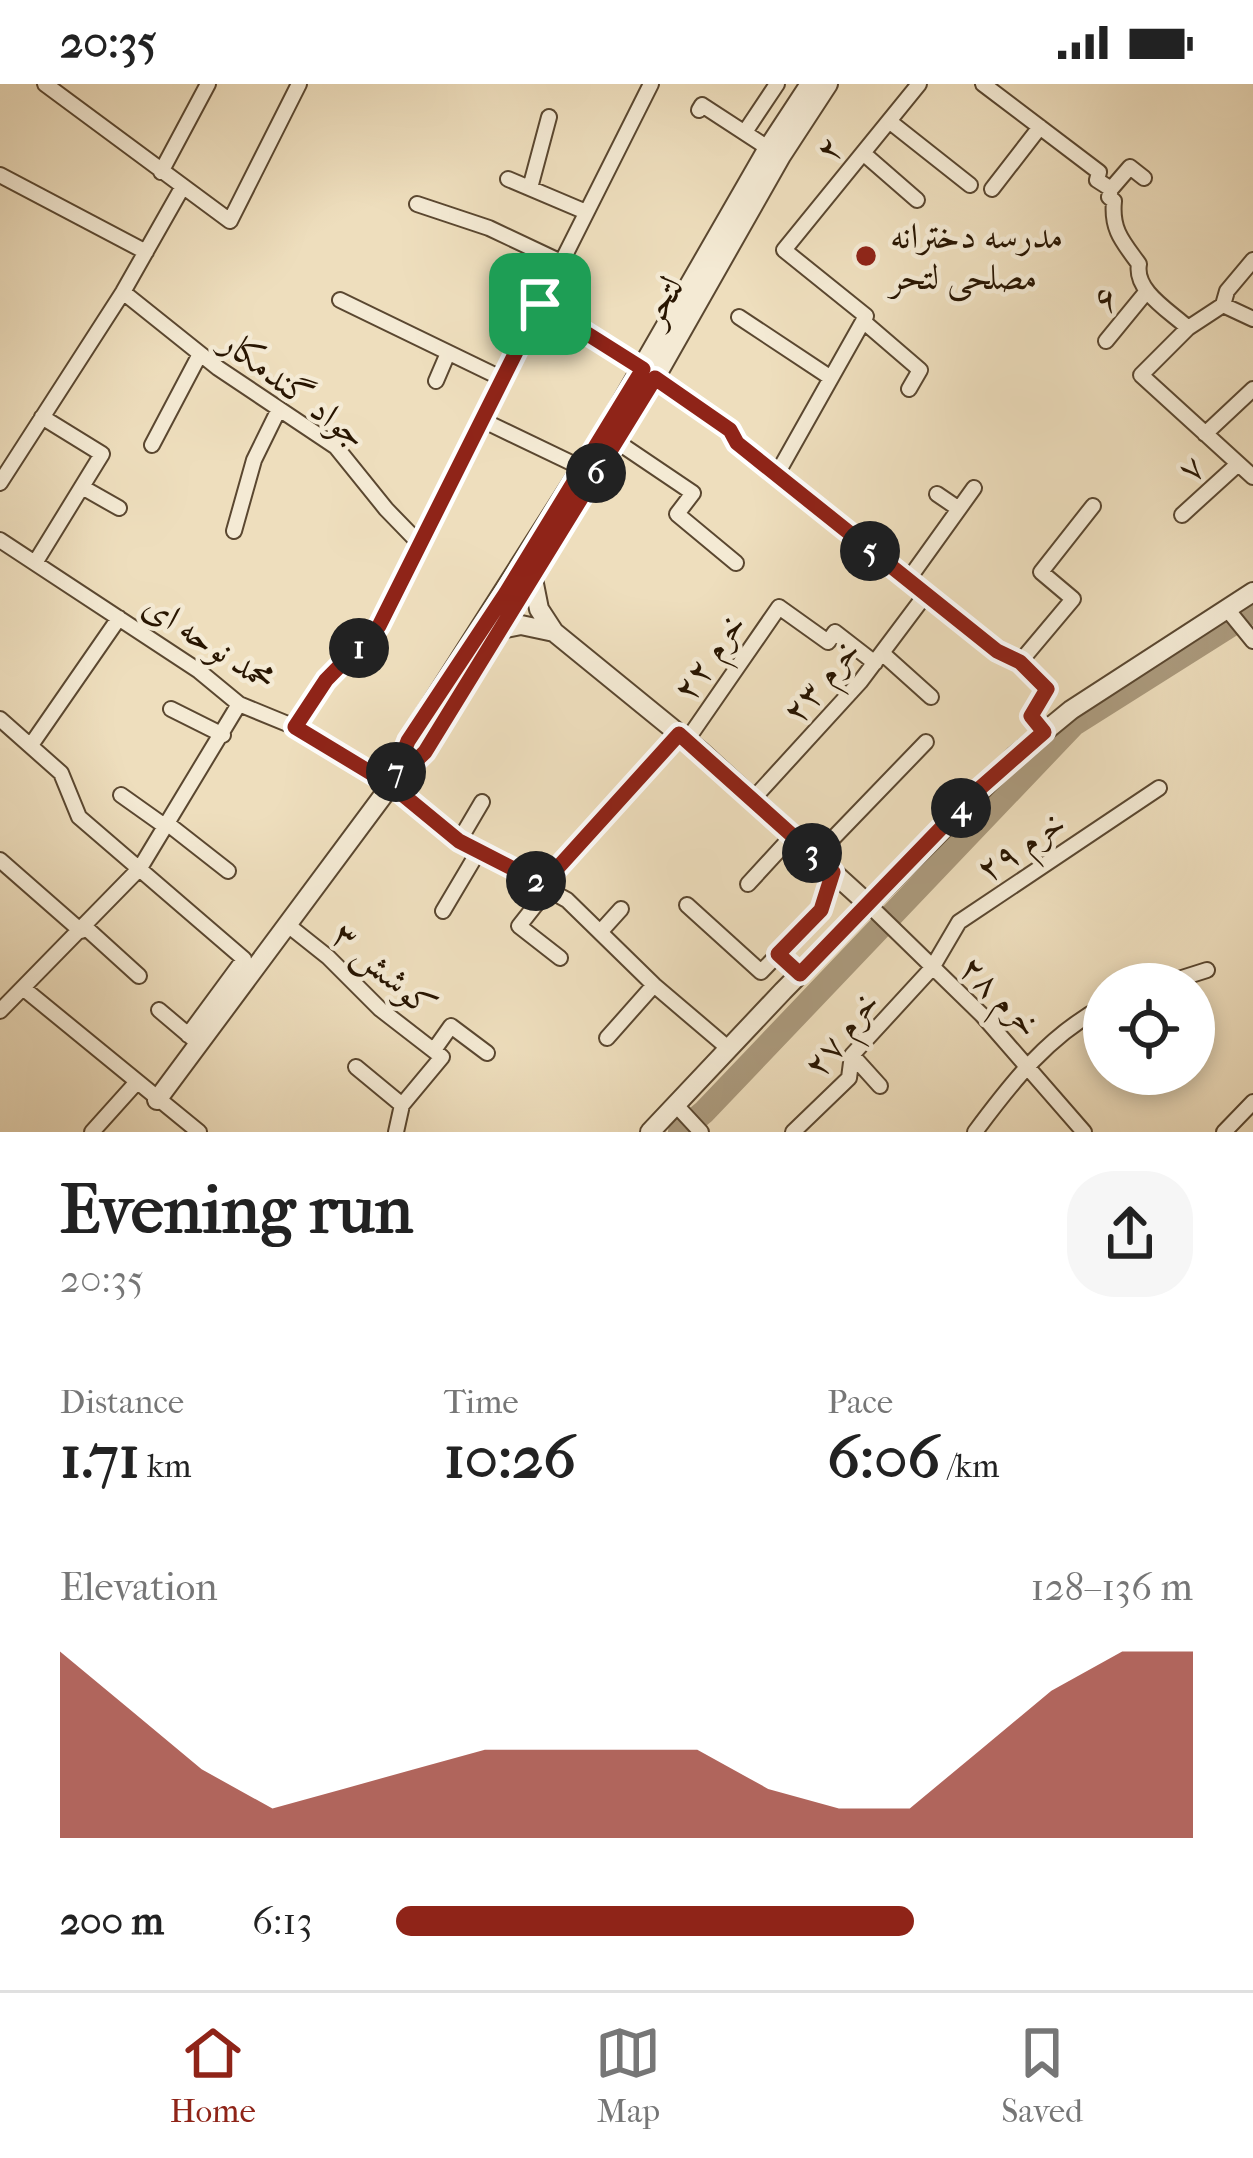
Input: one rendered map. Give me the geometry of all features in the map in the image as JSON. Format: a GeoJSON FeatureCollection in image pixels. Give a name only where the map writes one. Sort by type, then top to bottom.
{"type":"FeatureCollection","features":[{"type":"Feature","properties":{"kind":"street"},"geometry":{"type":"LineString","coordinates":[[45,84],[230,221],[299,84]]}},
{"type":"Feature","properties":{"kind":"street"},"geometry":{"type":"LineString","coordinates":[[161,172],[208,84]]}},
{"type":"Feature","properties":{"kind":"street"},"geometry":{"type":"LineString","coordinates":[[295,727],[326,680],[379,626],[651,84]]}},
{"type":"Feature","properties":{"kind":"street"},"geometry":{"type":"LineString","coordinates":[[745,132],[777,84]]}},
{"type":"Feature","properties":{"kind":"street","name":"لتحر"},"geometry":{"type":"LineString","coordinates":[[157,1100],[194,1039],[290,926],[391,785],[425,752],[616,441],[768,148],[810,84]]}},
{"type":"Feature","properties":{"kind":"street","name":"لتحر"},"geometry":{"type":"LineString","coordinates":[[391,785],[408,741],[582,468],[649,374],[828,84]]}},
{"type":"Feature","properties":{"kind":"street","name":"۲"},"geometry":{"type":"LineString","coordinates":[[863,321],[866,316],[784,250],[919,84]]}},
{"type":"Feature","properties":{"kind":"street"},"geometry":{"type":"LineString","coordinates":[[983,84],[1004,90],[1040,127],[1099,172],[1097,180],[1112,189]]}},
{"type":"Feature","properties":{"kind":"street"},"geometry":{"type":"LineString","coordinates":[[699,110],[702,105],[768,148]]}},
{"type":"Feature","properties":{"kind":"street"},"geometry":{"type":"LineString","coordinates":[[530,188],[549,117]]}},
{"type":"Feature","properties":{"kind":"street"},"geometry":{"type":"LineString","coordinates":[[889,121],[970,184]]}},
{"type":"Feature","properties":{"kind":"street"},"geometry":{"type":"LineString","coordinates":[[992,189],[1040,127]]}},
{"type":"Feature","properties":{"kind":"street"},"geometry":{"type":"LineString","coordinates":[[863,153],[917,200]]}},
{"type":"Feature","properties":{"kind":"street"},"geometry":{"type":"LineString","coordinates":[[1144,178],[1130,167],[1112,189],[1113,222],[1118,237],[1139,264],[1137,272],[1148,291],[1188,328]]}},
{"type":"Feature","properties":{"kind":"street"},"geometry":{"type":"LineString","coordinates":[[0,175],[146,252]]}},
{"type":"Feature","properties":{"kind":"street"},"geometry":{"type":"LineString","coordinates":[[508,179],[586,212]]}},
{"type":"Feature","properties":{"kind":"street"},"geometry":{"type":"LineString","coordinates":[[0,483],[123,292],[182,188]]}},
{"type":"Feature","properties":{"kind":"street"},"geometry":{"type":"LineString","coordinates":[[418,204],[489,228],[561,262]]}},
{"type":"Feature","properties":{"kind":"street"},"geometry":{"type":"LineString","coordinates":[[1253,260],[1227,291],[1223,305],[1188,328],[1141,375],[1253,477]]}},
{"type":"Feature","properties":{"kind":"street","name":"۶"},"geometry":{"type":"LineString","coordinates":[[1106,341],[1148,291]]}},
{"type":"Feature","properties":{"kind":"street","name":"جواد گندمکار"},"geometry":{"type":"LineString","coordinates":[[123,292],[200,354],[336,447],[419,543]]}},
{"type":"Feature","properties":{"kind":"street"},"geometry":{"type":"LineString","coordinates":[[340,300],[503,380]]}},
{"type":"Feature","properties":{"kind":"street"},"geometry":{"type":"LineString","coordinates":[[540,304],[730,430],[737,443],[908,580],[997,651],[1020,662],[1047,689],[1031,716],[1044,732]]}},
{"type":"Feature","properties":{"kind":"street"},"geometry":{"type":"LineString","coordinates":[[1223,305],[1253,319]]}},
{"type":"Feature","properties":{"kind":"street"},"geometry":{"type":"LineString","coordinates":[[740,317],[831,378]]}},
{"type":"Feature","properties":{"kind":"street"},"geometry":{"type":"LineString","coordinates":[[777,474],[863,321],[920,370],[909,389]]}},
{"type":"Feature","properties":{"kind":"street"},"geometry":{"type":"LineString","coordinates":[[436,381],[448,353]]}},
{"type":"Feature","properties":{"kind":"street"},"geometry":{"type":"LineString","coordinates":[[152,445],[200,354]]}},
{"type":"Feature","properties":{"kind":"street"},"geometry":{"type":"LineString","coordinates":[[1205,434],[1253,389]]}},
{"type":"Feature","properties":{"kind":"street"},"geometry":{"type":"LineString","coordinates":[[234,530],[254,460],[279,409]]}},
{"type":"Feature","properties":{"kind":"street"},"geometry":{"type":"LineString","coordinates":[[35,563],[102,454],[42,417]]}},
{"type":"Feature","properties":{"kind":"street"},"geometry":{"type":"LineString","coordinates":[[482,420],[582,468]]}},
{"type":"Feature","properties":{"kind":"street"},"geometry":{"type":"LineString","coordinates":[[616,441],[693,493],[672,520],[736,563]]}},
{"type":"Feature","properties":{"kind":"street","name":"۷"},"geometry":{"type":"LineString","coordinates":[[1182,515],[1238,464]]}},
{"type":"Feature","properties":{"kind":"street"},"geometry":{"type":"LineString","coordinates":[[82,487],[118,508]]}},
{"type":"Feature","properties":{"kind":"street"},"geometry":{"type":"LineString","coordinates":[[908,580],[974,488]]}},
{"type":"Feature","properties":{"kind":"street"},"geometry":{"type":"LineString","coordinates":[[937,494],[959,509]]}},
{"type":"Feature","properties":{"kind":"street"},"geometry":{"type":"LineString","coordinates":[[1020,662],[1073,599],[1041,572],[1094,506]]}},
{"type":"Feature","properties":{"kind":"street","name":"محمد نوحه ای"},"geometry":{"type":"LineString","coordinates":[[0,540],[199,671],[239,704],[295,727],[391,785],[459,841],[546,886],[602,931],[654,985],[728,1048]]}},
{"type":"Feature","properties":{"kind":"street"},"geometry":{"type":"LineString","coordinates":[[533,579],[539,609],[554,632],[683,737],[869,904]]}},
{"type":"Feature","properties":{"kind":"street"},"geometry":{"type":"LineString","coordinates":[[650,1132],[978,790],[1071,710],[1253,592]]}},
{"type":"Feature","properties":{"kind":"street","name":"خرم ۲۳"},"geometry":{"type":"LineString","coordinates":[[753,799],[879,658],[926,594]]}},
{"type":"Feature","properties":{"kind":"street","name":"خرم ۲۲"},"geometry":{"type":"LineString","coordinates":[[560,958],[519,926],[546,886],[683,737],[779,607],[828,642],[835,632],[879,658]]}},
{"type":"Feature","properties":{"kind":"street"},"geometry":{"type":"LineString","coordinates":[[1227,609],[1253,641]]}},
{"type":"Feature","properties":{"kind":"street"},"geometry":{"type":"LineString","coordinates":[[32,745],[119,618]]}},
{"type":"Feature","properties":{"kind":"street"},"geometry":{"type":"LineString","coordinates":[[500,628],[534,626],[554,632]]}},
{"type":"Feature","properties":{"kind":"street"},"geometry":{"type":"LineString","coordinates":[[879,658],[931,697]]}},
{"type":"Feature","properties":{"kind":"street"},"geometry":{"type":"LineString","coordinates":[[0,1011],[140,868],[239,704]]}},
{"type":"Feature","properties":{"kind":"street"},"geometry":{"type":"LineString","coordinates":[[171,709],[223,735]]}},
{"type":"Feature","properties":{"kind":"street"},"geometry":{"type":"LineString","coordinates":[[0,719],[62,773],[79,817],[244,959],[194,1039],[159,1010]]}},
{"type":"Feature","properties":{"kind":"street"},"geometry":{"type":"LineString","coordinates":[[816,856],[926,742]]}},
{"type":"Feature","properties":{"kind":"street","name":"خرم ۲۹"},"geometry":{"type":"LineString","coordinates":[[932,968],[959,922],[1159,788]]}},
{"type":"Feature","properties":{"kind":"street"},"geometry":{"type":"LineString","coordinates":[[121,795],[228,871]]}},
{"type":"Feature","properties":{"kind":"street"},"geometry":{"type":"LineString","coordinates":[[459,841],[482,802]]}},
{"type":"Feature","properties":{"kind":"street"},"geometry":{"type":"LineString","coordinates":[[748,884],[793,836]]}},
{"type":"Feature","properties":{"kind":"street"},"geometry":{"type":"LineString","coordinates":[[443,911],[478,852]]}},
{"type":"Feature","properties":{"kind":"street"},"geometry":{"type":"LineString","coordinates":[[0,860],[139,976]]}},
{"type":"Feature","properties":{"kind":"street"},"geometry":{"type":"LineString","coordinates":[[687,905],[761,972],[821,910],[833,872]]}},
{"type":"Feature","properties":{"kind":"street","name":"خرم ۲۸"},"geometry":{"type":"LineString","coordinates":[[869,904],[1027,1064],[1084,1132]]}},
{"type":"Feature","properties":{"kind":"street"},"geometry":{"type":"LineString","coordinates":[[602,931],[621,909]]}},
{"type":"Feature","properties":{"kind":"street","name":"کوشش ۳"},"geometry":{"type":"LineString","coordinates":[[290,926],[380,1009],[438,1054]]}},
{"type":"Feature","properties":{"kind":"street"},"geometry":{"type":"LineString","coordinates":[[778,954],[800,974]]}},
{"type":"Feature","properties":{"kind":"street","name":"خرم ۲۷"},"geometry":{"type":"LineString","coordinates":[[793,1132],[849,1078],[853,1055],[932,968]]}},
{"type":"Feature","properties":{"kind":"street"},"geometry":{"type":"LineString","coordinates":[[607,1038],[654,985]]}},
{"type":"Feature","properties":{"kind":"street"},"geometry":{"type":"LineString","coordinates":[[23,988],[200,1132]]}},
{"type":"Feature","properties":{"kind":"street"},"geometry":{"type":"LineString","coordinates":[[975,1132],[1027,1064],[1083,1019]]}},
{"type":"Feature","properties":{"kind":"street"},"geometry":{"type":"LineString","coordinates":[[396,1132],[402,1105],[438,1054],[451,1026],[487,1053]]}},
{"type":"Feature","properties":{"kind":"street"},"geometry":{"type":"LineString","coordinates":[[853,1055],[880,1086]]}},
{"type":"Feature","properties":{"kind":"street"},"geometry":{"type":"LineString","coordinates":[[356,1067],[402,1105]]}},
{"type":"Feature","properties":{"kind":"street"},"geometry":{"type":"LineString","coordinates":[[92,1132],[136,1083]]}},
{"type":"Feature","properties":{"kind":"street"},"geometry":{"type":"LineString","coordinates":[[1224,1132],[1253,1102]]}},
{"type":"Feature","properties":{"kind":"street"},"geometry":{"type":"LineString","coordinates":[[675,1104],[701,1132]]}},
{"type":"Feature","properties":{"kind":"waterway"},"geometry":{"type":"LineString","coordinates":[[680,1132],[1074,724],[1253,611]]}},
{"type":"Feature","properties":{"kind":"place","name":"مدرسه دخترانه مصلحی لتحر"},"geometry":{"type":"Point","coordinates":[866,256]}},
{"type":"Feature","properties":{"kind":"route"},"geometry":{"type":"LineString","coordinates":[[540,304],[379,626],[326,680],[295,727],[391,785],[459,841],[543,884],[679,734],[833,872],[821,910],[778,954],[800,974],[978,790],[1044,732],[1031,716],[1047,689],[1020,662],[997,651],[830,520],[737,443],[730,430],[655,378],[425,752],[391,785],[408,741],[506,593],[643,369],[540,304]]}}]}
